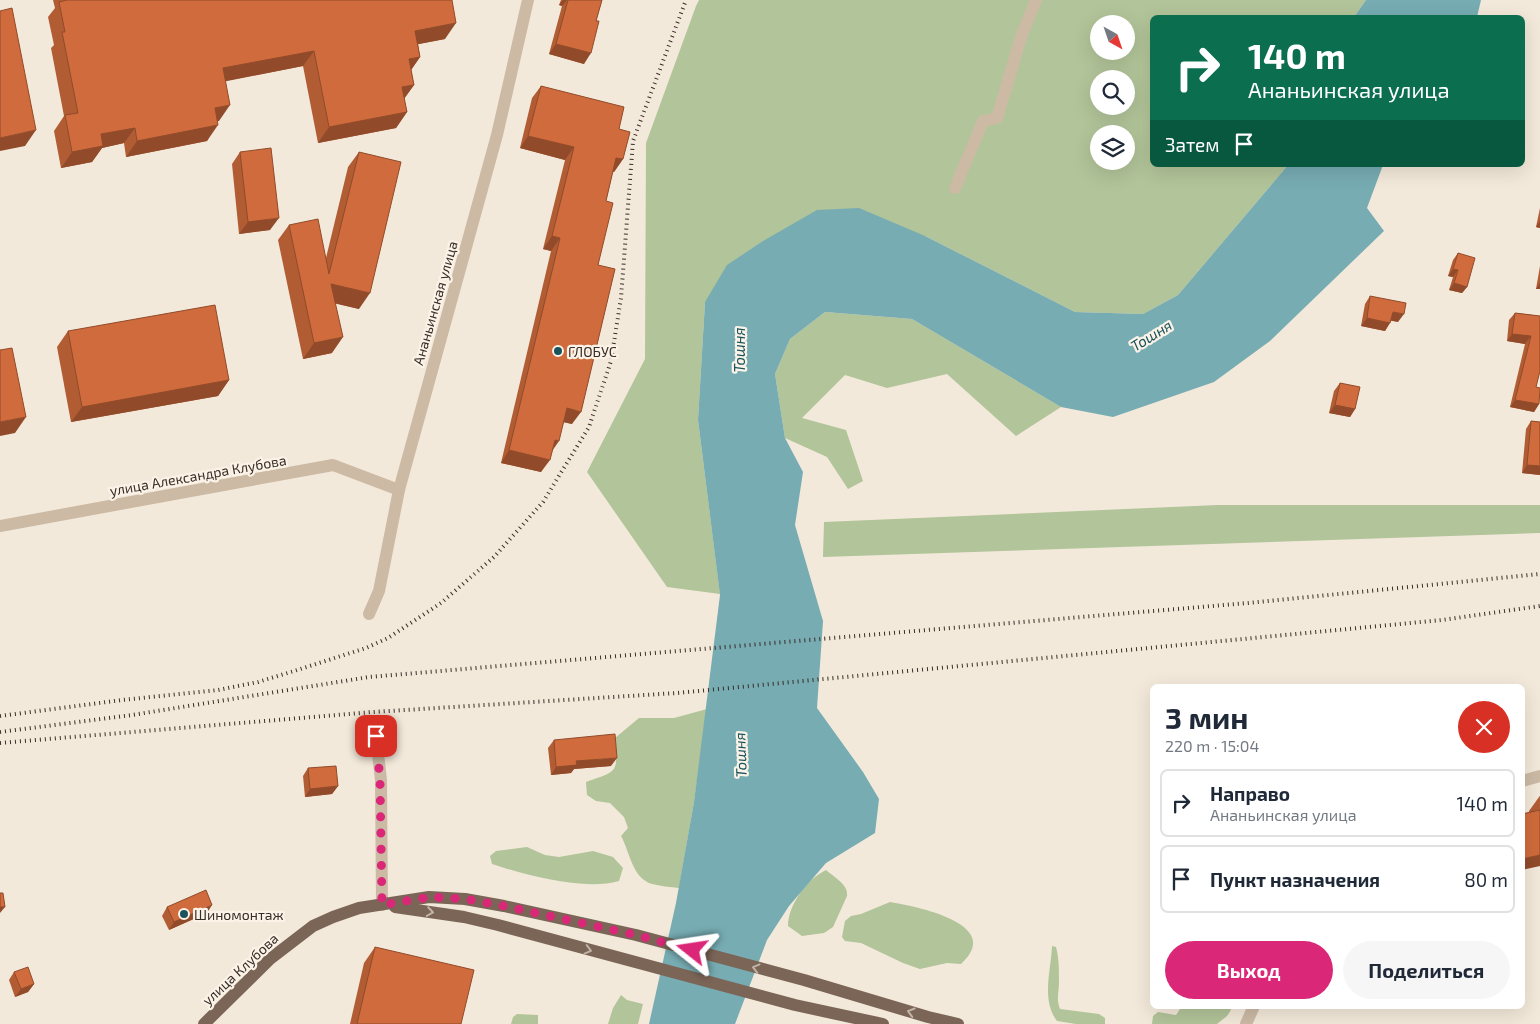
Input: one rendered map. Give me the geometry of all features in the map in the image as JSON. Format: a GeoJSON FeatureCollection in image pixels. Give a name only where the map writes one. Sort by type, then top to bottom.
{"type":"FeatureCollection","features":[{"type":"Feature","properties":{"kind":"main road","name":"улица Клубова"},"geometry":{"type":"LineString","coordinates":[[204,1024],[257,970],[304,933],[323,921],[345,912],[369,906],[430,897],[465,899],[504,906],[636,935],[958,1024]]}},
{"type":"Feature","properties":{"kind":"main road"},"geometry":{"type":"LineString","coordinates":[[382,905],[464,917],[490,923],[794,1005],[883,1024]]}},
{"type":"Feature","properties":{"kind":"street","name":"Ананьинская улица"},"geometry":{"type":"LineString","coordinates":[[369,614],[379,591],[399,490],[497,135],[528,0]]}},
{"type":"Feature","properties":{"kind":"street"},"geometry":{"type":"LineString","coordinates":[[955,188],[983,121],[996,118],[1022,34],[1036,0]]}},
{"type":"Feature","properties":{"kind":"street","name":"улица Александра Клубова"},"geometry":{"type":"LineString","coordinates":[[0,526],[333,465],[399,490]]}},
{"type":"Feature","properties":{"kind":"street"},"geometry":{"type":"LineString","coordinates":[[376,736],[380,780],[382,905]]}},
{"type":"Feature","properties":{"kind":"street"},"geometry":{"type":"LineString","coordinates":[[1525,780],[1540,776]]}},
{"type":"Feature","properties":{"kind":"street"},"geometry":{"type":"LineString","coordinates":[[1246,1024],[1253,1009]]}},
{"type":"Feature","properties":{"kind":"green space"},"geometry":{"type":"Polygon","coordinates":[[[699,0],[1366,0],[1355,15],[1150,15],[1150,167],[1286,167],[1178,295],[1143,314],[1075,312],[925,236],[705,302],[698,420],[720,594],[667,587],[587,472],[645,359],[646,143],[699,0]]]}},
{"type":"Feature","properties":{"kind":"green space"},"geometry":{"type":"Polygon","coordinates":[[[825,312],[912,319],[1061,407],[1016,436],[947,374],[887,388],[845,375],[802,418],[846,430],[863,481],[848,489],[827,457],[785,438],[775,374],[790,339],[825,312]]]}},
{"type":"Feature","properties":{"kind":"green space"},"geometry":{"type":"Polygon","coordinates":[[[1218,505],[1540,505],[1540,533],[823,557],[824,522],[1218,505]]]}},
{"type":"Feature","properties":{"kind":"green space"},"geometry":{"type":"Polygon","coordinates":[[[707,709],[694,802],[679,888],[652,884],[640,876],[632,864],[621,836],[628,828],[624,817],[610,803],[596,801],[587,795],[586,782],[605,775],[614,769],[616,764],[615,738],[639,718],[674,718],[707,709]]]}},
{"type":"Feature","properties":{"kind":"green space"},"geometry":{"type":"Polygon","coordinates":[[[527,847],[545,855],[559,857],[593,851],[613,857],[623,868],[619,881],[605,884],[589,884],[537,877],[492,864],[490,856],[496,851],[527,847]]]}},
{"type":"Feature","properties":{"kind":"green space"},"geometry":{"type":"Polygon","coordinates":[[[826,870],[846,888],[847,896],[833,927],[824,933],[802,936],[788,926],[791,910],[806,886],[826,870]]]}},
{"type":"Feature","properties":{"kind":"green space"},"geometry":{"type":"Polygon","coordinates":[[[890,902],[918,908],[952,920],[965,928],[972,938],[972,950],[961,964],[947,963],[920,969],[861,943],[845,941],[842,937],[845,921],[851,916],[890,902]]]}},
{"type":"Feature","properties":{"kind":"green space"},"geometry":{"type":"Polygon","coordinates":[[[1052,946],[1056,947],[1058,959],[1058,999],[1060,1009],[1099,1014],[1105,1018],[1105,1024],[1076,1024],[1057,1021],[1052,1013],[1048,995],[1052,946]]]}},
{"type":"Feature","properties":{"kind":"green space"},"geometry":{"type":"Polygon","coordinates":[[[621,995],[627,1000],[643,1004],[638,1024],[608,1024],[613,1008],[621,995]]]}},
{"type":"Feature","properties":{"kind":"green space"},"geometry":{"type":"Polygon","coordinates":[[[1180,1009],[1231,1010],[1217,1024],[1152,1024],[1153,1016],[1158,1012],[1176,1015],[1180,1009]]]}},
{"type":"Feature","properties":{"kind":"green space"},"geometry":{"type":"Polygon","coordinates":[[[517,1014],[538,1015],[538,1024],[511,1024],[513,1017],[517,1014]]]}},
{"type":"Feature","properties":{"kind":"water"},"geometry":{"type":"Polygon","coordinates":[[[1366,0],[1481,0],[1477,15],[1355,15],[1366,0]]]}},
{"type":"Feature","properties":{"kind":"water","name":"Тошня"},"geometry":{"type":"Polygon","coordinates":[[[1286,167],[1382,167],[1367,208],[1384,231],[1270,341],[1214,382],[1113,417],[1061,407],[912,319],[825,312],[790,339],[775,374],[785,438],[803,472],[795,525],[823,621],[817,708],[863,772],[879,799],[875,833],[826,863],[789,906],[767,940],[735,1024],[649,1024],[676,903],[694,802],[720,595],[698,420],[705,302],[727,265],[763,241],[817,210],[859,208],[925,236],[1075,312],[1143,314],[1178,295],[1286,167]]]}},
{"type":"Feature","properties":{"kind":"building"},"geometry":{"type":"Polygon","coordinates":[[[67,0],[452,0],[456,23],[415,31],[420,57],[409,59],[414,85],[402,87],[407,112],[329,127],[314,51],[223,68],[230,105],[215,108],[218,125],[137,141],[135,128],[101,134],[103,146],[72,152],[65,115],[78,113],[62,32],[65,32],[59,2],[67,0]]]}},
{"type":"Feature","properties":{"kind":"building"},"geometry":{"type":"Polygon","coordinates":[[[568,0],[602,0],[596,21],[599,21],[591,53],[556,44],[568,0]]]}},
{"type":"Feature","properties":{"kind":"building"},"geometry":{"type":"Polygon","coordinates":[[[12,8],[36,130],[0,138],[0,11],[12,8]]]}},
{"type":"Feature","properties":{"kind":"building"},"geometry":{"type":"Polygon","coordinates":[[[541,86],[624,107],[619,129],[630,132],[623,159],[616,158],[606,201],[613,203],[598,265],[615,269],[581,412],[567,408],[559,441],[555,440],[550,460],[509,450],[560,238],[552,236],[574,147],[528,136],[541,86]]]}},
{"type":"Feature","properties":{"kind":"building"},"geometry":{"type":"Polygon","coordinates":[[[271,148],[279,218],[248,222],[240,152],[271,148]]]}},
{"type":"Feature","properties":{"kind":"building"},"geometry":{"type":"Polygon","coordinates":[[[359,152],[401,162],[370,293],[331,284],[343,337],[314,343],[289,225],[318,219],[329,274],[359,152]]]}},
{"type":"Feature","properties":{"kind":"building"},"geometry":{"type":"Polygon","coordinates":[[[1458,253],[1475,258],[1467,287],[1454,283],[1458,270],[1453,269],[1458,253]]]}},
{"type":"Feature","properties":{"kind":"building"},"geometry":{"type":"Polygon","coordinates":[[[1370,296],[1406,303],[1404,314],[1393,312],[1390,323],[1367,318],[1370,296]]]}},
{"type":"Feature","properties":{"kind":"building"},"geometry":{"type":"Polygon","coordinates":[[[215,305],[229,380],[82,407],[68,331],[215,305]]]}},
{"type":"Feature","properties":{"kind":"building"},"geometry":{"type":"Polygon","coordinates":[[[1515,313],[1540,316],[1540,371],[1536,387],[1540,388],[1539,404],[1515,400],[1531,336],[1512,334],[1515,313]]]}},
{"type":"Feature","properties":{"kind":"building"},"geometry":{"type":"Polygon","coordinates":[[[12,348],[26,417],[0,422],[0,350],[12,348]]]}},
{"type":"Feature","properties":{"kind":"building"},"geometry":{"type":"Polygon","coordinates":[[[1340,383],[1360,387],[1355,409],[1335,405],[1340,383]]]}},
{"type":"Feature","properties":{"kind":"building"},"geometry":{"type":"Polygon","coordinates":[[[1531,421],[1540,422],[1540,466],[1527,465],[1531,421]]]}},
{"type":"Feature","properties":{"kind":"building"},"geometry":{"type":"Polygon","coordinates":[[[615,734],[617,758],[576,761],[577,765],[556,767],[554,740],[615,734]]]}},
{"type":"Feature","properties":{"kind":"building"},"geometry":{"type":"Polygon","coordinates":[[[336,766],[338,786],[310,789],[308,768],[336,766]]]}},
{"type":"Feature","properties":{"kind":"building"},"geometry":{"type":"Polygon","coordinates":[[[1540,810],[1540,855],[1525,858],[1525,813],[1540,810]]]}},
{"type":"Feature","properties":{"kind":"building"},"geometry":{"type":"Polygon","coordinates":[[[206,890],[212,905],[174,922],[167,907],[206,890]]]}},
{"type":"Feature","properties":{"kind":"building"},"geometry":{"type":"Polygon","coordinates":[[[0,893],[3,893],[5,907],[0,907],[0,893]]]}},
{"type":"Feature","properties":{"kind":"building"},"geometry":{"type":"Polygon","coordinates":[[[375,947],[474,970],[461,1024],[357,1024],[375,947]]]}},
{"type":"Feature","properties":{"kind":"building"},"geometry":{"type":"Polygon","coordinates":[[[28,967],[34,984],[21,989],[14,972],[28,967]]]}},
{"type":"Feature","properties":{"kind":"railway"},"geometry":{"type":"LineString","coordinates":[[0,716],[218,690],[258,682],[366,648],[388,638],[441,603],[494,557],[543,502],[589,427],[611,361],[621,298],[633,141],[686,0]]}},
{"type":"Feature","properties":{"kind":"railway"},"geometry":{"type":"LineString","coordinates":[[0,732],[132,715],[369,677],[1248,603],[1540,574]]}},
{"type":"Feature","properties":{"kind":"railway"},"geometry":{"type":"LineString","coordinates":[[0,743],[373,712],[677,693],[1442,620],[1540,606]]}},
{"type":"Feature","properties":{"kind":"place","name":"ГЛОБУС"},"geometry":{"type":"Point","coordinates":[558,351]}},
{"type":"Feature","properties":{"kind":"place","name":"Шиномонтаж"},"geometry":{"type":"Point","coordinates":[184,914]}},
{"type":"Feature","properties":{"kind":"route"},"geometry":{"type":"LineString","coordinates":[[376,736],[380,780],[382,905],[430,897],[465,899],[636,935],[692,950]]}}]}
